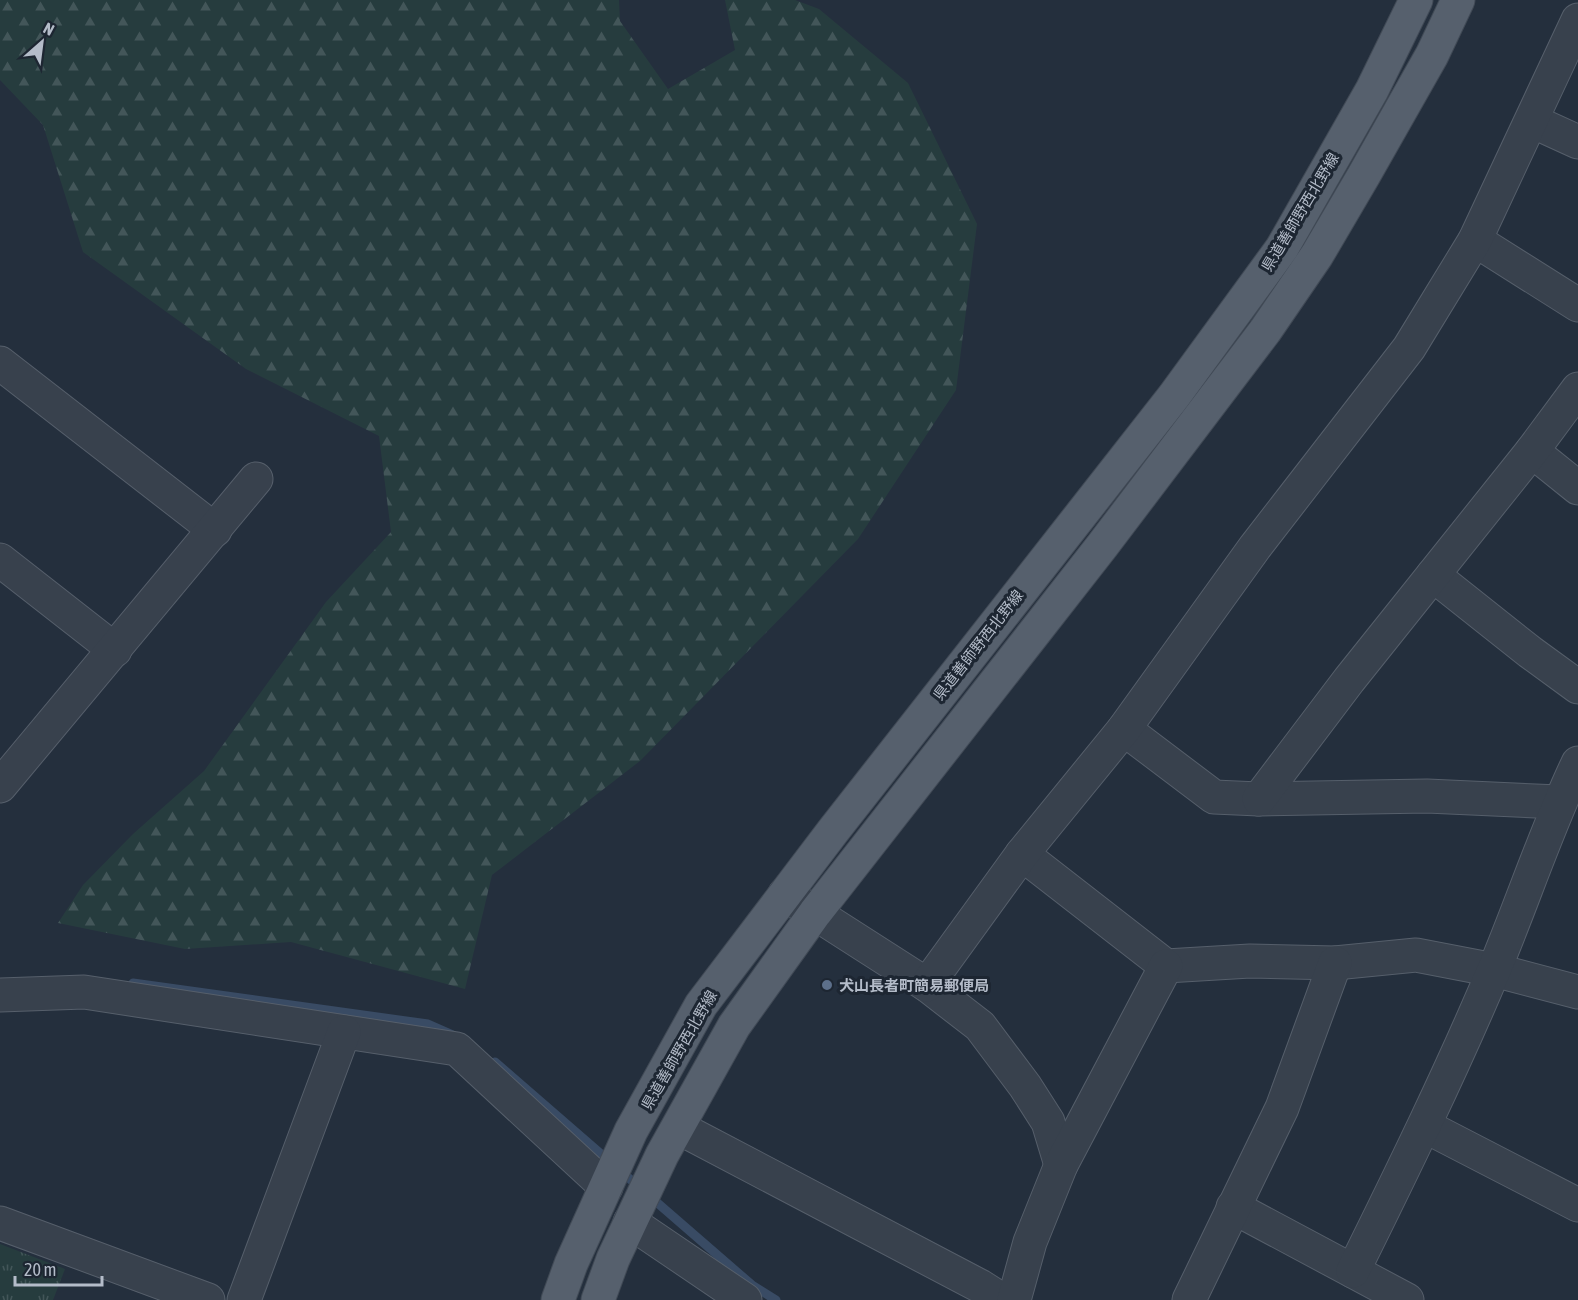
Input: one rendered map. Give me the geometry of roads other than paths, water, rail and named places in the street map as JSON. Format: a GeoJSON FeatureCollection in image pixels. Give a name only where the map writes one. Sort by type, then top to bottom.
{"type":"FeatureCollection","features":[{"type":"Feature","properties":{"kind":"main road","name":"県道善師野西北野線"},"geometry":{"type":"LineString","coordinates":[[558,1300],[571,1264],[632,1131],[701,1005],[833,831],[1174,396],[1282,248],[1372,90],[1416,0]]}},
{"type":"Feature","properties":{"kind":"main road"},"geometry":{"type":"LineString","coordinates":[[598,1300],[613,1259],[662,1155],[734,1026],[815,913],[1102,546],[1265,331],[1317,255],[1364,175],[1432,55],[1458,0]]}},
{"type":"Feature","properties":{"kind":"street"},"geometry":{"type":"LineString","coordinates":[[927,985],[1022,854],[1124,729],[1255,547],[1408,348],[1475,240],[1578,20]]}},
{"type":"Feature","properties":{"kind":"street"},"geometry":{"type":"LineString","coordinates":[[1532,121],[1578,142]]}},
{"type":"Feature","properties":{"kind":"street"},"geometry":{"type":"LineString","coordinates":[[1475,240],[1578,305]]}},
{"type":"Feature","properties":{"kind":"street"},"geometry":{"type":"LineString","coordinates":[[0,363],[215,530]]}},
{"type":"Feature","properties":{"kind":"street"},"geometry":{"type":"LineString","coordinates":[[1259,799],[1349,680],[1532,451],[1578,388]]}},
{"type":"Feature","properties":{"kind":"street"},"geometry":{"type":"LineString","coordinates":[[1532,451],[1578,488]]}},
{"type":"Feature","properties":{"kind":"street"},"geometry":{"type":"LineString","coordinates":[[6,766],[115,650],[256,479]]}},
{"type":"Feature","properties":{"kind":"street"},"geometry":{"type":"LineString","coordinates":[[0,560],[115,650]]}},
{"type":"Feature","properties":{"kind":"street"},"geometry":{"type":"LineString","coordinates":[[1433,575],[1578,687]]}},
{"type":"Feature","properties":{"kind":"street"},"geometry":{"type":"LineString","coordinates":[[1124,729],[1214,797],[1259,799],[1427,796],[1559,802]]}},
{"type":"Feature","properties":{"kind":"street"},"geometry":{"type":"LineString","coordinates":[[1353,1271],[1425,1126],[1494,970],[1559,802],[1578,763]]}},
{"type":"Feature","properties":{"kind":"street"},"geometry":{"type":"LineString","coordinates":[[1022,854],[1166,966],[1250,962],[1335,963],[1416,956],[1494,970],[1578,992]]}},
{"type":"Feature","properties":{"kind":"street"},"geometry":{"type":"LineString","coordinates":[[785,894],[927,985],[980,1026],[1047,1122],[1060,1165]]}},
{"type":"Feature","properties":{"kind":"street"},"geometry":{"type":"LineString","coordinates":[[1189,1300],[1282,1108],[1335,963]]}},
{"type":"Feature","properties":{"kind":"street"},"geometry":{"type":"LineString","coordinates":[[1014,1300],[1030,1242],[1060,1165],[1166,966]]}},
{"type":"Feature","properties":{"kind":"street"},"geometry":{"type":"LineString","coordinates":[[0,995],[84,992],[457,1049],[612,1173]]}},
{"type":"Feature","properties":{"kind":"street"},"geometry":{"type":"LineString","coordinates":[[244,1300],[344,1032]]}},
{"type":"Feature","properties":{"kind":"street"},"geometry":{"type":"LineString","coordinates":[[1425,1126],[1578,1205]]}},
{"type":"Feature","properties":{"kind":"street"},"geometry":{"type":"LineString","coordinates":[[685,1131],[1002,1300]]}},
{"type":"Feature","properties":{"kind":"street"},"geometry":{"type":"LineString","coordinates":[[639,1202],[745,1300]]}},
{"type":"Feature","properties":{"kind":"street"},"geometry":{"type":"LineString","coordinates":[[1233,1207],[1407,1300]]}},
{"type":"Feature","properties":{"kind":"street"},"geometry":{"type":"LineString","coordinates":[[0,1223],[208,1300]]}},
{"type":"Feature","properties":{"kind":"waterway"},"geometry":{"type":"LineString","coordinates":[[133,983],[428,1024],[453,1035]]}},
{"type":"Feature","properties":{"kind":"waterway"},"geometry":{"type":"LineString","coordinates":[[495,1062],[752,1285],[776,1300]]}},
{"type":"Feature","properties":{"kind":"place","name":"犬山長者町簡易郵便局"},"geometry":{"type":"Point","coordinates":[827,985]}}]}
